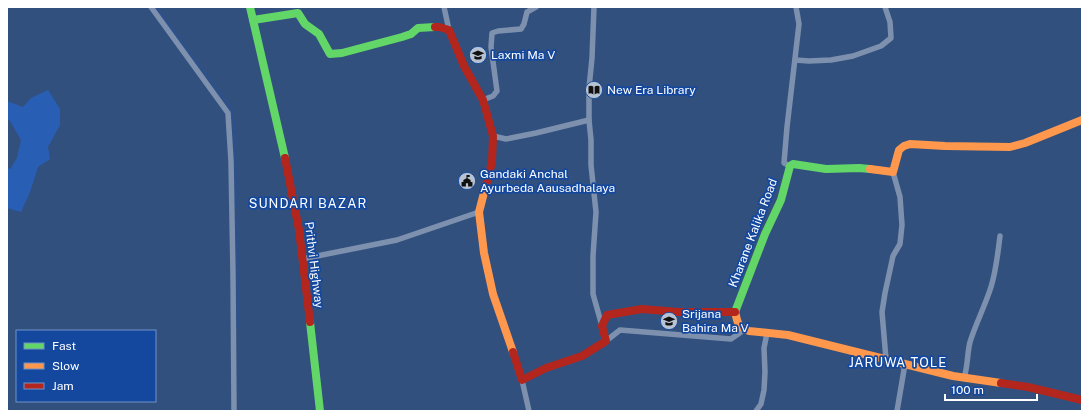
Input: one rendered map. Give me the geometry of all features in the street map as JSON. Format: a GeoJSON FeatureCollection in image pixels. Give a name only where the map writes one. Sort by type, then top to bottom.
{"type":"FeatureCollection","features":[{"type":"Feature","properties":{"kind":"main road","name":"Prithvi Highway"},"geometry":{"type":"LineString","coordinates":[[250,7],[284,150],[299,230],[320,411]]}},
{"type":"Feature","properties":{"kind":"main road"},"geometry":{"type":"LineString","coordinates":[[253,20],[298,13],[305,24],[320,34],[330,54],[342,54],[402,37],[412,34],[418,28],[439,27],[449,30],[464,66],[483,100],[493,136],[492,162],[479,212],[484,253],[493,294],[522,380],[546,368],[582,356],[606,341],[602,326],[607,315],[642,310],[678,312],[735,312],[737,322],[744,330],[788,335],[952,376],[1028,387],[1082,400]]}},
{"type":"Feature","properties":{"kind":"main road"},"geometry":{"type":"LineString","coordinates":[[790,166],[797,164],[826,169],[860,168],[893,172],[900,150],[904,146],[910,144],[1010,147],[1025,143],[1082,120]]}},
{"type":"Feature","properties":{"kind":"main road","name":"Kharane Kalika Road"},"geometry":{"type":"LineString","coordinates":[[735,312],[765,234],[781,200],[790,166]]}},
{"type":"Feature","properties":{"kind":"street"},"geometry":{"type":"LineString","coordinates":[[151,7],[228,113],[234,274],[234,411]]}},
{"type":"Feature","properties":{"kind":"street"},"geometry":{"type":"LineString","coordinates":[[444,7],[449,30]]}},
{"type":"Feature","properties":{"kind":"street"},"geometry":{"type":"LineString","coordinates":[[483,100],[493,96],[498,91],[491,46],[492,33],[521,29],[527,12],[536,7]]}},
{"type":"Feature","properties":{"kind":"street"},"geometry":{"type":"LineString","coordinates":[[594,7],[589,88],[589,120],[591,165],[596,212],[593,256],[594,294],[602,326]]}},
{"type":"Feature","properties":{"kind":"street"},"geometry":{"type":"LineString","coordinates":[[790,166],[784,163],[799,24],[796,7]]}},
{"type":"Feature","properties":{"kind":"street"},"geometry":{"type":"LineString","coordinates":[[795,60],[831,60],[853,56],[881,46],[891,38],[890,22],[885,7]]}},
{"type":"Feature","properties":{"kind":"street"},"geometry":{"type":"LineString","coordinates":[[493,136],[506,139],[589,120]]}},
{"type":"Feature","properties":{"kind":"street"},"geometry":{"type":"LineString","coordinates":[[886,359],[882,312],[894,256],[900,244],[902,225],[900,197],[893,172]]}},
{"type":"Feature","properties":{"kind":"street"},"geometry":{"type":"LineString","coordinates":[[302,259],[397,240],[479,212]]}},
{"type":"Feature","properties":{"kind":"street"},"geometry":{"type":"LineString","coordinates":[[964,378],[971,340],[995,273],[1000,236]]}},
{"type":"Feature","properties":{"kind":"street"},"geometry":{"type":"LineString","coordinates":[[606,341],[620,330],[731,339],[744,330]]}},
{"type":"Feature","properties":{"kind":"street"},"geometry":{"type":"LineString","coordinates":[[756,411],[761,404],[764,390],[764,348],[767,333]]}},
{"type":"Feature","properties":{"kind":"street"},"geometry":{"type":"LineString","coordinates":[[897,411],[904,364]]}},
{"type":"Feature","properties":{"kind":"street"},"geometry":{"type":"LineString","coordinates":[[522,380],[529,411]]}},
{"type":"Feature","properties":{"kind":"shaded area"},"geometry":{"type":"Polygon","coordinates":[[[48,90],[60,109],[60,125],[48,147],[50,159],[38,167],[30,192],[21,212],[7,208],[7,168],[10,169],[17,158],[21,140],[10,121],[7,119],[7,101],[23,107],[31,98],[48,90]]]}},
{"type":"Feature","properties":{"kind":"waterway"},"geometry":{"type":"LineString","coordinates":[[156,7],[231,108],[235,127],[236,208]]}},
{"type":"Feature","properties":{"kind":"waterway"},"geometry":{"type":"LineString","coordinates":[[237,218],[238,326]]}},
{"type":"Feature","properties":{"kind":"traffic: fast"},"geometry":{"type":"LineString","coordinates":[[250,7],[285,158]]}},
{"type":"Feature","properties":{"kind":"traffic: fast"},"geometry":{"type":"LineString","coordinates":[[253,20],[298,13],[305,24],[319,34],[330,54],[342,53],[402,37],[411,34],[418,28],[435,27]]}},
{"type":"Feature","properties":{"kind":"traffic: fast"},"geometry":{"type":"LineString","coordinates":[[735,312],[765,234],[781,200],[790,166],[793,164],[826,169],[870,169]]}},
{"type":"Feature","properties":{"kind":"traffic: fast"},"geometry":{"type":"LineString","coordinates":[[310,322],[320,411]]}},
{"type":"Feature","properties":{"kind":"traffic: slow"},"geometry":{"type":"LineString","coordinates":[[870,169],[893,172],[899,150],[910,144],[1010,147],[1025,143],[1082,120]]}},
{"type":"Feature","properties":{"kind":"traffic: slow"},"geometry":{"type":"LineString","coordinates":[[486,185],[479,212],[484,253],[493,294],[513,352]]}},
{"type":"Feature","properties":{"kind":"traffic: slow"},"geometry":{"type":"LineString","coordinates":[[735,312],[740,326],[749,331],[788,335],[953,376],[1001,383]]}},
{"type":"Feature","properties":{"kind":"traffic: jam"},"geometry":{"type":"LineString","coordinates":[[435,27],[449,30],[464,66],[483,100],[493,136],[492,162],[486,185]]}},
{"type":"Feature","properties":{"kind":"traffic: jam"},"geometry":{"type":"LineString","coordinates":[[285,158],[299,230],[310,322]]}},
{"type":"Feature","properties":{"kind":"traffic: jam"},"geometry":{"type":"LineString","coordinates":[[513,352],[522,380],[546,368],[582,356],[606,341],[602,326],[607,315],[642,309],[678,312],[735,312]]}},
{"type":"Feature","properties":{"kind":"traffic: jam"},"geometry":{"type":"LineString","coordinates":[[1001,383],[1028,387],[1082,400]]}},
{"type":"Feature","properties":{"kind":"place","name":"Laxmi Ma V"},"geometry":{"type":"Point","coordinates":[478,55]}},
{"type":"Feature","properties":{"kind":"place","name":"New Era Library"},"geometry":{"type":"Point","coordinates":[594,90]}},
{"type":"Feature","properties":{"kind":"place","name":"Gandaki Anchal Ayurbeda Aausadhalaya"},"geometry":{"type":"Point","coordinates":[467,181]}},
{"type":"Feature","properties":{"kind":"place","name":"Srijana Bahira Ma V"},"geometry":{"type":"Point","coordinates":[669,321]}},
{"type":"Feature","properties":{"kind":"district","name":"SUNDARI BAZAR"},"geometry":{"type":"Point","coordinates":[308,203]}},
{"type":"Feature","properties":{"kind":"district","name":"JARUWA TOLE"},"geometry":{"type":"Point","coordinates":[898,362]}}]}
